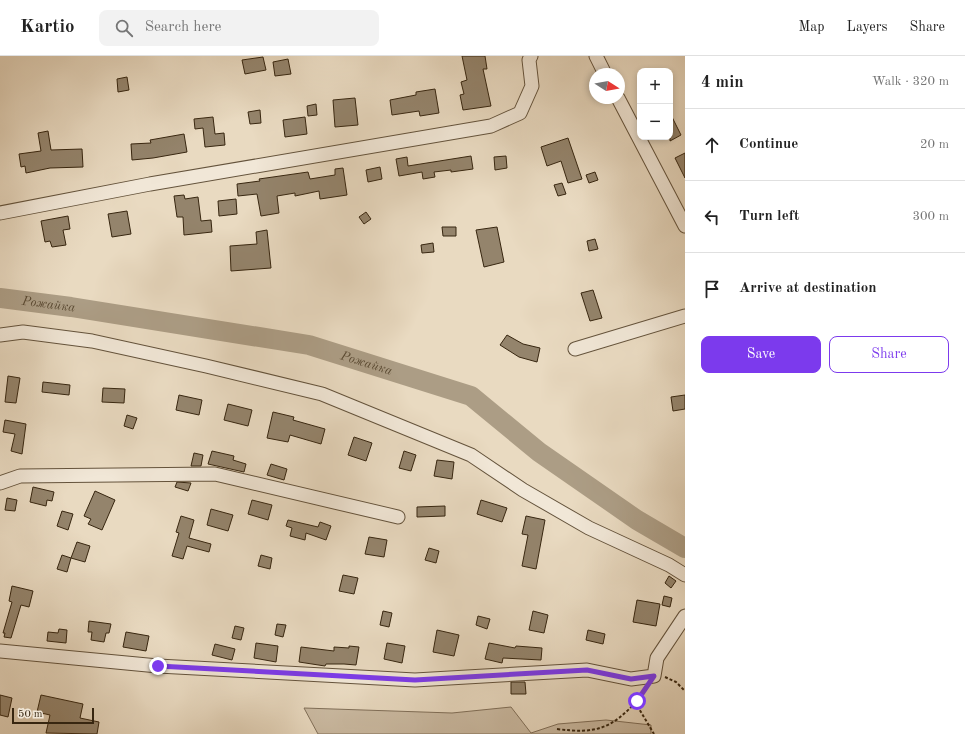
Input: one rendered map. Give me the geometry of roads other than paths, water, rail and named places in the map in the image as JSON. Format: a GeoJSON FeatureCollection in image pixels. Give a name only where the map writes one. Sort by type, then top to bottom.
{"type":"FeatureCollection","features":[{"type":"Feature","properties":{"kind":"street"},"geometry":{"type":"LineString","coordinates":[[0,213],[150,184],[492,126],[520,112],[532,86],[529,60],[531,56]]}},
{"type":"Feature","properties":{"kind":"street"},"geometry":{"type":"LineString","coordinates":[[596,56],[602,68]]}},
{"type":"Feature","properties":{"kind":"street"},"geometry":{"type":"LineString","coordinates":[[621,104],[685,226]]}},
{"type":"Feature","properties":{"kind":"street"},"geometry":{"type":"LineString","coordinates":[[575,350],[685,316]]}},
{"type":"Feature","properties":{"kind":"street"},"geometry":{"type":"LineString","coordinates":[[0,335],[23,332],[92,341],[206,366],[322,394],[471,456],[522,490],[590,528],[685,574]]}},
{"type":"Feature","properties":{"kind":"street"},"geometry":{"type":"LineString","coordinates":[[0,483],[20,476],[215,474],[398,517]]}},
{"type":"Feature","properties":{"kind":"street"},"geometry":{"type":"LineString","coordinates":[[0,651],[158,666],[415,680],[587,670],[631,679],[654,676],[657,658],[685,616]]}},
{"type":"Feature","properties":{"kind":"waterway","name":"Рожайка"},"geometry":{"type":"LineString","coordinates":[[0,298],[71,307],[309,345],[471,396],[539,452],[637,520],[685,548]]}}]}
